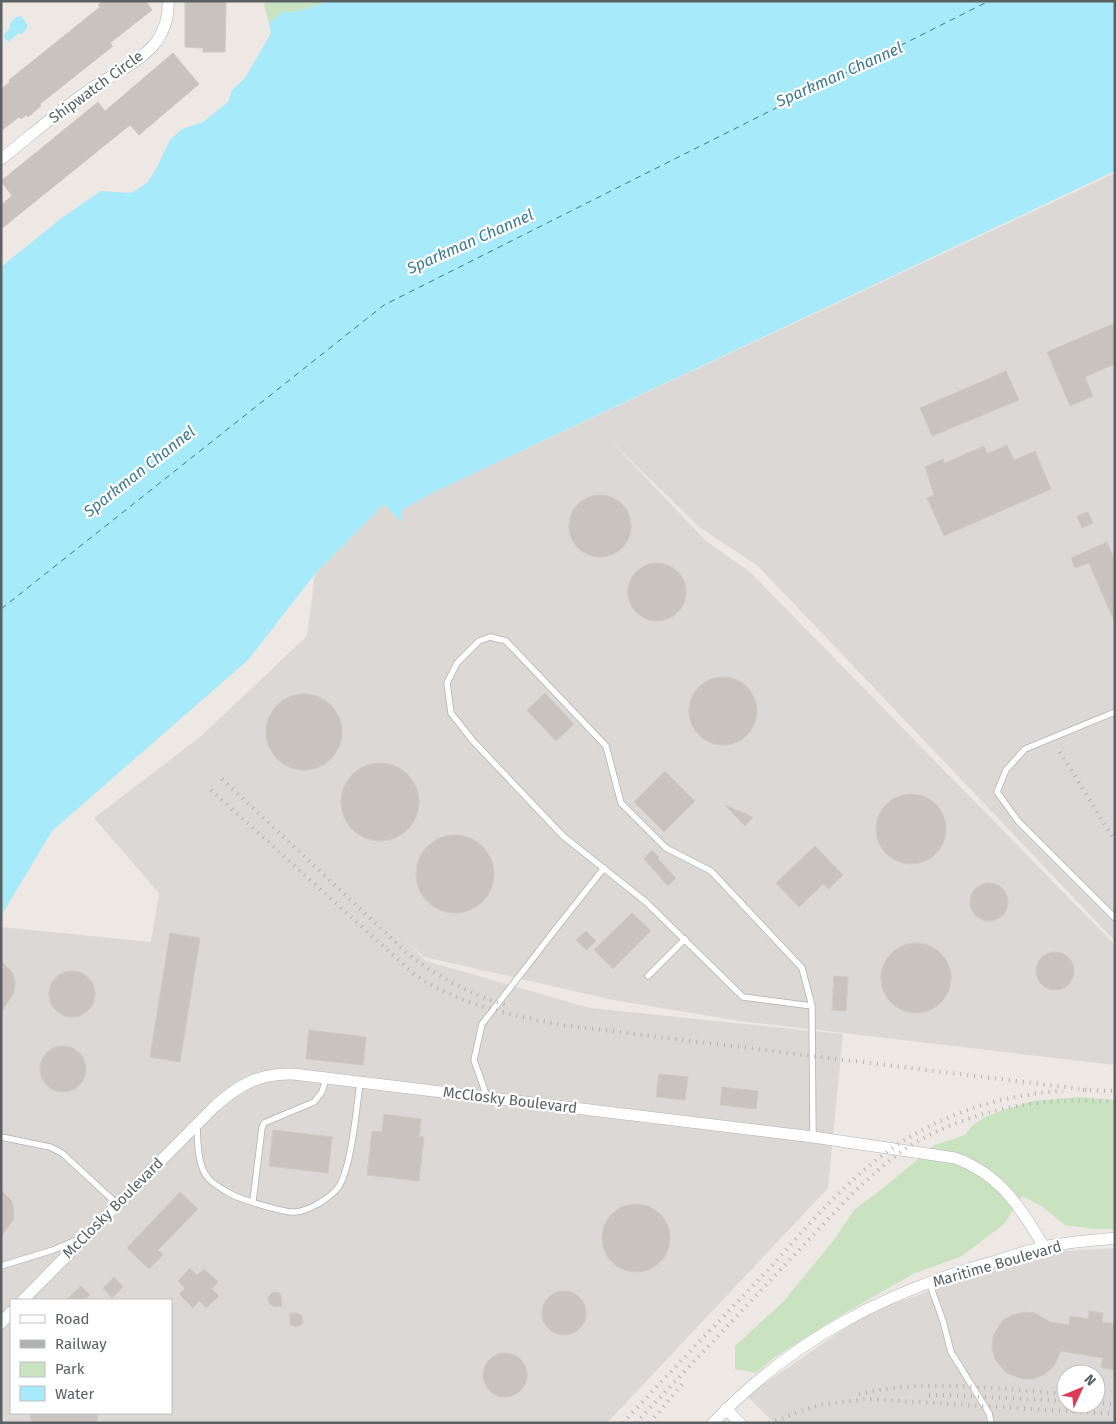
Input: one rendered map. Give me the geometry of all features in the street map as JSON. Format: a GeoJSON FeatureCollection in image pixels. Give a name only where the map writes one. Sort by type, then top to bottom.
{"type":"FeatureCollection","features":[{"type":"Feature","properties":{"kind":"street","name":"Shipwatch Circle"},"geometry":{"type":"LineString","coordinates":[[1,159],[86,92],[125,68],[149,50],[165,25],[168,16],[168,1]]}},
{"type":"Feature","properties":{"kind":"street","name":"McClosky Boulevard"},"geometry":{"type":"LineString","coordinates":[[24,1299],[196,1124],[229,1094],[244,1083],[277,1073],[813,1137],[932,1153],[955,1158],[971,1163],[990,1176],[1006,1192],[1024,1214],[1044,1247]]}},
{"type":"Feature","properties":{"kind":"street","name":"Maritime Boulevard"},"geometry":{"type":"LineString","coordinates":[[713,1423],[754,1383],[790,1354],[834,1326],[883,1301],[953,1273],[1044,1247],[1115,1238]]}},
{"type":"Feature","properties":{"kind":"street"},"geometry":{"type":"LineString","coordinates":[[1,1323],[10,1313]]}},
{"type":"Feature","properties":{"kind":"street"},"geometry":{"type":"LineString","coordinates":[[726,1409],[740,1423]]}},
{"type":"Feature","properties":{"kind":"lane"},"geometry":{"type":"LineString","coordinates":[[812,1006],[743,996],[646,902],[563,836],[473,741],[452,712],[447,683],[457,663],[480,641],[490,637],[506,640],[606,746],[621,803],[666,848],[711,871],[802,968],[812,1006],[813,1137]]}},
{"type":"Feature","properties":{"kind":"lane"},"geometry":{"type":"LineString","coordinates":[[1115,712],[1026,748],[1006,770],[997,792],[1018,821],[1115,918]]}},
{"type":"Feature","properties":{"kind":"lane"},"geometry":{"type":"LineString","coordinates":[[487,1097],[474,1060],[482,1024],[604,868]]}},
{"type":"Feature","properties":{"kind":"lane"},"geometry":{"type":"LineString","coordinates":[[648,976],[685,939]]}},
{"type":"Feature","properties":{"kind":"lane"},"geometry":{"type":"LineString","coordinates":[[254,1201],[264,1123],[314,1102],[322,1092],[326,1078]]}},
{"type":"Feature","properties":{"kind":"lane"},"geometry":{"type":"LineString","coordinates":[[196,1124],[202,1165],[208,1178],[231,1194],[285,1211],[295,1212],[329,1197],[338,1188],[346,1174],[360,1082]]}},
{"type":"Feature","properties":{"kind":"lane"},"geometry":{"type":"LineString","coordinates":[[1,1137],[50,1148],[62,1153],[117,1204]]}},
{"type":"Feature","properties":{"kind":"lane"},"geometry":{"type":"LineString","coordinates":[[1,1266],[53,1250],[85,1236]]}},
{"type":"Feature","properties":{"kind":"lane"},"geometry":{"type":"LineString","coordinates":[[929,1282],[943,1321],[951,1352],[989,1413],[991,1423]]}},
{"type":"Feature","properties":{"kind":"shaded area"},"geometry":{"type":"Polygon","coordinates":[[[1115,173],[1115,941],[758,566],[699,527],[609,439],[705,540],[750,572],[1115,945],[1115,1065],[740,1021],[613,1000],[424,957],[402,937],[426,961],[590,1008],[843,1034],[828,1188],[607,1423],[1,1423],[1,927],[151,942],[159,893],[94,818],[200,737],[307,636],[315,574],[384,504],[401,522],[402,510],[432,493],[1115,173]]]}},
{"type":"Feature","properties":{"kind":"shaded area"},"geometry":{"type":"Polygon","coordinates":[[[1115,1248],[1115,1423],[774,1423],[747,1396],[867,1313],[1047,1252],[1115,1248]]]}},
{"type":"Feature","properties":{"kind":"green space"},"geometry":{"type":"Polygon","coordinates":[[[263,1],[329,1],[299,11],[282,12],[269,23],[263,1]]]}},
{"type":"Feature","properties":{"kind":"green space"},"geometry":{"type":"Polygon","coordinates":[[[1081,1097],[1115,1100],[1115,1229],[1094,1229],[1065,1225],[1043,1207],[1022,1196],[1004,1224],[962,1256],[913,1274],[843,1314],[775,1357],[756,1373],[735,1369],[735,1346],[784,1301],[833,1241],[855,1209],[935,1145],[965,1135],[973,1125],[985,1117],[1006,1109],[1033,1101],[1081,1097]]]}},
{"type":"Feature","properties":{"kind":"water","name":"Sparkman Channel"},"geometry":{"type":"Polygon","coordinates":[[[329,1],[1115,1],[1115,171],[432,493],[402,510],[401,522],[384,504],[315,574],[248,660],[52,831],[1,916],[1,267],[63,217],[101,191],[131,193],[147,183],[170,140],[182,129],[203,122],[228,102],[232,90],[245,78],[271,33],[269,23],[282,12],[299,11],[329,1]]]}},
{"type":"Feature","properties":{"kind":"water"},"geometry":{"type":"Polygon","coordinates":[[[21,16],[27,24],[27,28],[22,34],[17,34],[9,42],[3,36],[10,28],[10,23],[16,17],[21,16]]]}},
{"type":"Feature","properties":{"kind":"building"},"geometry":{"type":"Polygon","coordinates":[[[103,1],[146,1],[152,10],[110,43],[113,46],[40,104],[41,106],[28,117],[26,115],[21,119],[19,117],[1,131],[1,89],[10,82],[9,80],[100,7],[98,5],[103,1]]]}},
{"type":"Feature","properties":{"kind":"building"},"geometry":{"type":"Polygon","coordinates":[[[185,1],[226,1],[225,52],[203,52],[203,48],[185,47],[185,1]]]}},
{"type":"Feature","properties":{"kind":"building"},"geometry":{"type":"Polygon","coordinates":[[[173,53],[199,84],[139,135],[130,125],[1,229],[1,205],[12,196],[1,181],[98,102],[105,111],[173,53]]]}},
{"type":"Feature","properties":{"kind":"building"},"geometry":{"type":"Polygon","coordinates":[[[1115,323],[1115,364],[1085,377],[1093,396],[1070,406],[1047,352],[1115,323]]]}},
{"type":"Feature","properties":{"kind":"building"},"geometry":{"type":"Polygon","coordinates":[[[1006,371],[1019,400],[932,436],[920,408],[1006,371]]]}},
{"type":"Feature","properties":{"kind":"building"},"geometry":{"type":"Polygon","coordinates":[[[1007,445],[1014,460],[1035,451],[1051,489],[944,536],[927,498],[934,495],[925,467],[943,459],[945,463],[984,446],[987,454],[1007,445]]]}},
{"type":"Feature","properties":{"kind":"building"},"geometry":{"type":"Polygon","coordinates":[[[594,495],[606,495],[622,504],[629,514],[631,526],[629,538],[622,548],[606,557],[594,557],[583,552],[574,543],[569,532],[569,520],[574,509],[583,500],[594,495]]]}},
{"type":"Feature","properties":{"kind":"building"},"geometry":{"type":"Polygon","coordinates":[[[1088,512],[1093,523],[1082,528],[1077,516],[1088,512]]]}},
{"type":"Feature","properties":{"kind":"building"},"geometry":{"type":"Polygon","coordinates":[[[1107,542],[1115,561],[1115,623],[1089,563],[1075,568],[1071,558],[1107,542]]]}},
{"type":"Feature","properties":{"kind":"building"},"geometry":{"type":"Polygon","coordinates":[[[657,563],[668,565],[681,576],[686,592],[684,603],[673,616],[657,621],[646,619],[633,608],[628,592],[630,581],[641,568],[657,563]]]}},
{"type":"Feature","properties":{"kind":"building"},"geometry":{"type":"Polygon","coordinates":[[[716,677],[730,677],[742,682],[752,692],[757,704],[757,718],[752,730],[742,740],[730,745],[716,745],[704,740],[694,730],[689,718],[689,704],[694,692],[704,682],[716,677]]]}},
{"type":"Feature","properties":{"kind":"building"},"geometry":{"type":"Polygon","coordinates":[[[545,693],[574,724],[556,741],[527,710],[545,693]]]}},
{"type":"Feature","properties":{"kind":"building"},"geometry":{"type":"Polygon","coordinates":[[[312,694],[325,700],[336,711],[342,724],[340,747],[325,764],[312,770],[296,770],[283,764],[268,747],[266,724],[272,711],[289,696],[312,694]]]}},
{"type":"Feature","properties":{"kind":"building"},"geometry":{"type":"Polygon","coordinates":[[[380,763],[395,766],[407,775],[416,787],[419,802],[416,817],[407,829],[395,838],[380,841],[365,838],[353,829],[344,817],[341,802],[344,787],[353,775],[365,766],[380,763]]]}},
{"type":"Feature","properties":{"kind":"building"},"geometry":{"type":"Polygon","coordinates":[[[665,771],[695,801],[664,832],[634,802],[665,771]]]}},
{"type":"Feature","properties":{"kind":"building"},"geometry":{"type":"Polygon","coordinates":[[[904,794],[918,794],[931,800],[940,809],[946,822],[944,842],[936,854],[918,864],[904,864],[891,858],[882,849],[876,836],[876,822],[882,809],[891,800],[904,794]]]}},
{"type":"Feature","properties":{"kind":"building"},"geometry":{"type":"Polygon","coordinates":[[[725,805],[753,817],[745,826],[725,805]]]}},
{"type":"Feature","properties":{"kind":"building"},"geometry":{"type":"Polygon","coordinates":[[[455,835],[470,838],[482,847],[491,859],[494,874],[491,889],[482,901],[470,910],[455,913],[440,910],[428,901],[419,889],[416,874],[419,859],[428,847],[440,838],[455,835]]]}},
{"type":"Feature","properties":{"kind":"building"},"geometry":{"type":"Polygon","coordinates":[[[815,846],[843,875],[829,889],[823,884],[799,907],[776,883],[815,846]]]}},
{"type":"Feature","properties":{"kind":"building"},"geometry":{"type":"Polygon","coordinates":[[[652,850],[676,878],[668,886],[644,859],[652,850]]]}},
{"type":"Feature","properties":{"kind":"building"},"geometry":{"type":"Polygon","coordinates":[[[989,883],[1003,888],[1008,902],[1003,916],[989,921],[975,916],[970,902],[975,888],[989,883]]]}},
{"type":"Feature","properties":{"kind":"building"},"geometry":{"type":"Polygon","coordinates":[[[632,913],[651,931],[613,969],[594,950],[632,913]]]}},
{"type":"Feature","properties":{"kind":"building"},"geometry":{"type":"Polygon","coordinates":[[[586,931],[596,941],[586,950],[576,940],[586,931]]]}},
{"type":"Feature","properties":{"kind":"building"},"geometry":{"type":"Polygon","coordinates":[[[170,933],[200,938],[180,1062],[150,1057],[170,933]]]}},
{"type":"Feature","properties":{"kind":"building"},"geometry":{"type":"Polygon","coordinates":[[[909,943],[923,943],[936,949],[945,958],[951,971],[949,991],[941,1003],[923,1013],[909,1013],[896,1007],[887,998],[881,985],[881,971],[887,958],[896,949],[909,943]]]}},
{"type":"Feature","properties":{"kind":"building"},"geometry":{"type":"Polygon","coordinates":[[[1055,952],[1069,957],[1074,971],[1069,985],[1055,990],[1041,985],[1036,971],[1041,957],[1055,952]]]}},
{"type":"Feature","properties":{"kind":"building"},"geometry":{"type":"Polygon","coordinates":[[[1,961],[12,972],[15,982],[14,993],[1,1012],[1,961]]]}},
{"type":"Feature","properties":{"kind":"building"},"geometry":{"type":"Polygon","coordinates":[[[67,971],[77,971],[91,981],[95,994],[91,1007],[85,1013],[77,1017],[67,1017],[53,1007],[49,999],[49,989],[59,975],[67,971]]]}},
{"type":"Feature","properties":{"kind":"building"},"geometry":{"type":"Polygon","coordinates":[[[834,976],[848,977],[846,1011],[832,1010],[834,976]]]}},
{"type":"Feature","properties":{"kind":"building"},"geometry":{"type":"Polygon","coordinates":[[[309,1030],[366,1037],[363,1065],[306,1059],[309,1030]]]}},
{"type":"Feature","properties":{"kind":"building"},"geometry":{"type":"Polygon","coordinates":[[[58,1046],[68,1046],[82,1056],[86,1069],[82,1082],[76,1088],[68,1092],[58,1092],[44,1082],[40,1074],[40,1064],[50,1050],[58,1046]]]}},
{"type":"Feature","properties":{"kind":"building"},"geometry":{"type":"Polygon","coordinates":[[[659,1074],[688,1077],[685,1100],[656,1097],[659,1074]]]}},
{"type":"Feature","properties":{"kind":"building"},"geometry":{"type":"Polygon","coordinates":[[[722,1087],[758,1091],[756,1109],[720,1105],[722,1087]]]}},
{"type":"Feature","properties":{"kind":"building"},"geometry":{"type":"Polygon","coordinates":[[[384,1114],[421,1119],[419,1136],[424,1137],[419,1181],[367,1175],[372,1131],[382,1132],[384,1114]]]}},
{"type":"Feature","properties":{"kind":"building"},"geometry":{"type":"Polygon","coordinates":[[[273,1130],[332,1137],[328,1173],[269,1166],[273,1130]]]}},
{"type":"Feature","properties":{"kind":"building"},"geometry":{"type":"Polygon","coordinates":[[[1,1190],[11,1200],[14,1210],[13,1220],[1,1237],[1,1190]]]}},
{"type":"Feature","properties":{"kind":"building"},"geometry":{"type":"Polygon","coordinates":[[[180,1192],[198,1209],[158,1250],[163,1255],[149,1269],[127,1248],[180,1192]]]}},
{"type":"Feature","properties":{"kind":"building"},"geometry":{"type":"Polygon","coordinates":[[[636,1204],[649,1207],[660,1214],[667,1225],[670,1238],[667,1251],[660,1262],[649,1269],[636,1272],[623,1269],[612,1262],[605,1251],[602,1238],[605,1225],[612,1214],[623,1207],[636,1204]]]}},
{"type":"Feature","properties":{"kind":"building"},"geometry":{"type":"Polygon","coordinates":[[[190,1268],[197,1275],[204,1269],[218,1282],[212,1289],[219,1296],[206,1308],[199,1301],[193,1308],[179,1294],[185,1288],[178,1281],[190,1268]]]}},
{"type":"Feature","properties":{"kind":"building"},"geometry":{"type":"Polygon","coordinates":[[[114,1277],[123,1287],[112,1298],[103,1288],[114,1277]]]}},
{"type":"Feature","properties":{"kind":"building"},"geometry":{"type":"Polygon","coordinates":[[[81,1286],[90,1295],[86,1299],[67,1299],[81,1286]]]}},
{"type":"Feature","properties":{"kind":"building"},"geometry":{"type":"Polygon","coordinates":[[[560,1291],[568,1291],[580,1297],[586,1313],[580,1329],[568,1335],[560,1335],[548,1329],[542,1317],[542,1309],[548,1297],[560,1291]]]}},
{"type":"Feature","properties":{"kind":"building"},"geometry":{"type":"Polygon","coordinates":[[[273,1292],[279,1293],[281,1296],[282,1306],[274,1307],[269,1303],[268,1297],[273,1292]]]}},
{"type":"Feature","properties":{"kind":"building"},"geometry":{"type":"Polygon","coordinates":[[[1089,1311],[1103,1313],[1102,1322],[1115,1324],[1115,1370],[1106,1368],[1106,1364],[1102,1364],[1103,1358],[1061,1351],[1054,1366],[1045,1374],[1034,1379],[1023,1379],[1006,1373],[995,1359],[992,1348],[993,1336],[1002,1321],[1012,1315],[1024,1312],[1035,1313],[1050,1322],[1069,1325],[1070,1316],[1088,1319],[1089,1311]]]}},
{"type":"Feature","properties":{"kind":"building"},"geometry":{"type":"Polygon","coordinates":[[[290,1313],[297,1313],[302,1316],[303,1323],[295,1327],[290,1324],[290,1313]]]}},
{"type":"Feature","properties":{"kind":"building"},"geometry":{"type":"Polygon","coordinates":[[[501,1353],[509,1353],[521,1359],[527,1375],[521,1391],[509,1397],[501,1397],[489,1391],[483,1379],[483,1371],[489,1359],[501,1353]]]}},
{"type":"Feature","properties":{"kind":"building"},"geometry":{"type":"Polygon","coordinates":[[[29,1414],[98,1414],[97,1423],[32,1423],[29,1414]]]}},
{"type":"Feature","properties":{"kind":"ferry route"},"geometry":{"type":"LineString","coordinates":[[1,609],[384,305],[989,1]]}},
{"type":"Feature","properties":{"kind":"railway"},"geometry":{"type":"LineString","coordinates":[[1060,752],[1115,841]]}},
{"type":"Feature","properties":{"kind":"railway"},"geometry":{"type":"LineString","coordinates":[[222,779],[406,952],[455,984],[509,1006]]}},
{"type":"Feature","properties":{"kind":"railway"},"geometry":{"type":"LineString","coordinates":[[211,790],[414,974],[455,997],[485,1007],[562,1025],[1089,1090]]}},
{"type":"Feature","properties":{"kind":"railway"},"geometry":{"type":"LineString","coordinates":[[1083,1090],[1115,1091]]}},
{"type":"Feature","properties":{"kind":"railway"},"geometry":{"type":"LineString","coordinates":[[623,1423],[828,1204],[855,1178],[890,1150],[936,1123],[985,1104],[1037,1093],[1063,1091]]}},
{"type":"Feature","properties":{"kind":"railway"},"geometry":{"type":"LineString","coordinates":[[636,1423],[848,1198],[902,1151],[945,1128],[968,1119],[1016,1106],[1065,1101],[1115,1102]]}},
{"type":"Feature","properties":{"kind":"railway"},"geometry":{"type":"LineString","coordinates":[[650,1423],[682,1384]]}},
{"type":"Feature","properties":{"kind":"railway"},"geometry":{"type":"LineString","coordinates":[[859,1394],[885,1389],[936,1386],[962,1386],[1056,1393]]}},
{"type":"Feature","properties":{"kind":"railway"},"geometry":{"type":"LineString","coordinates":[[929,1395],[1056,1400]]}},
{"type":"Feature","properties":{"kind":"railway"},"geometry":{"type":"LineString","coordinates":[[769,1423],[818,1405],[866,1399],[1115,1414]]}},
{"type":"Feature","properties":{"kind":"railway"},"geometry":{"type":"LineString","coordinates":[[1106,1404],[1115,1404]]}}]}
